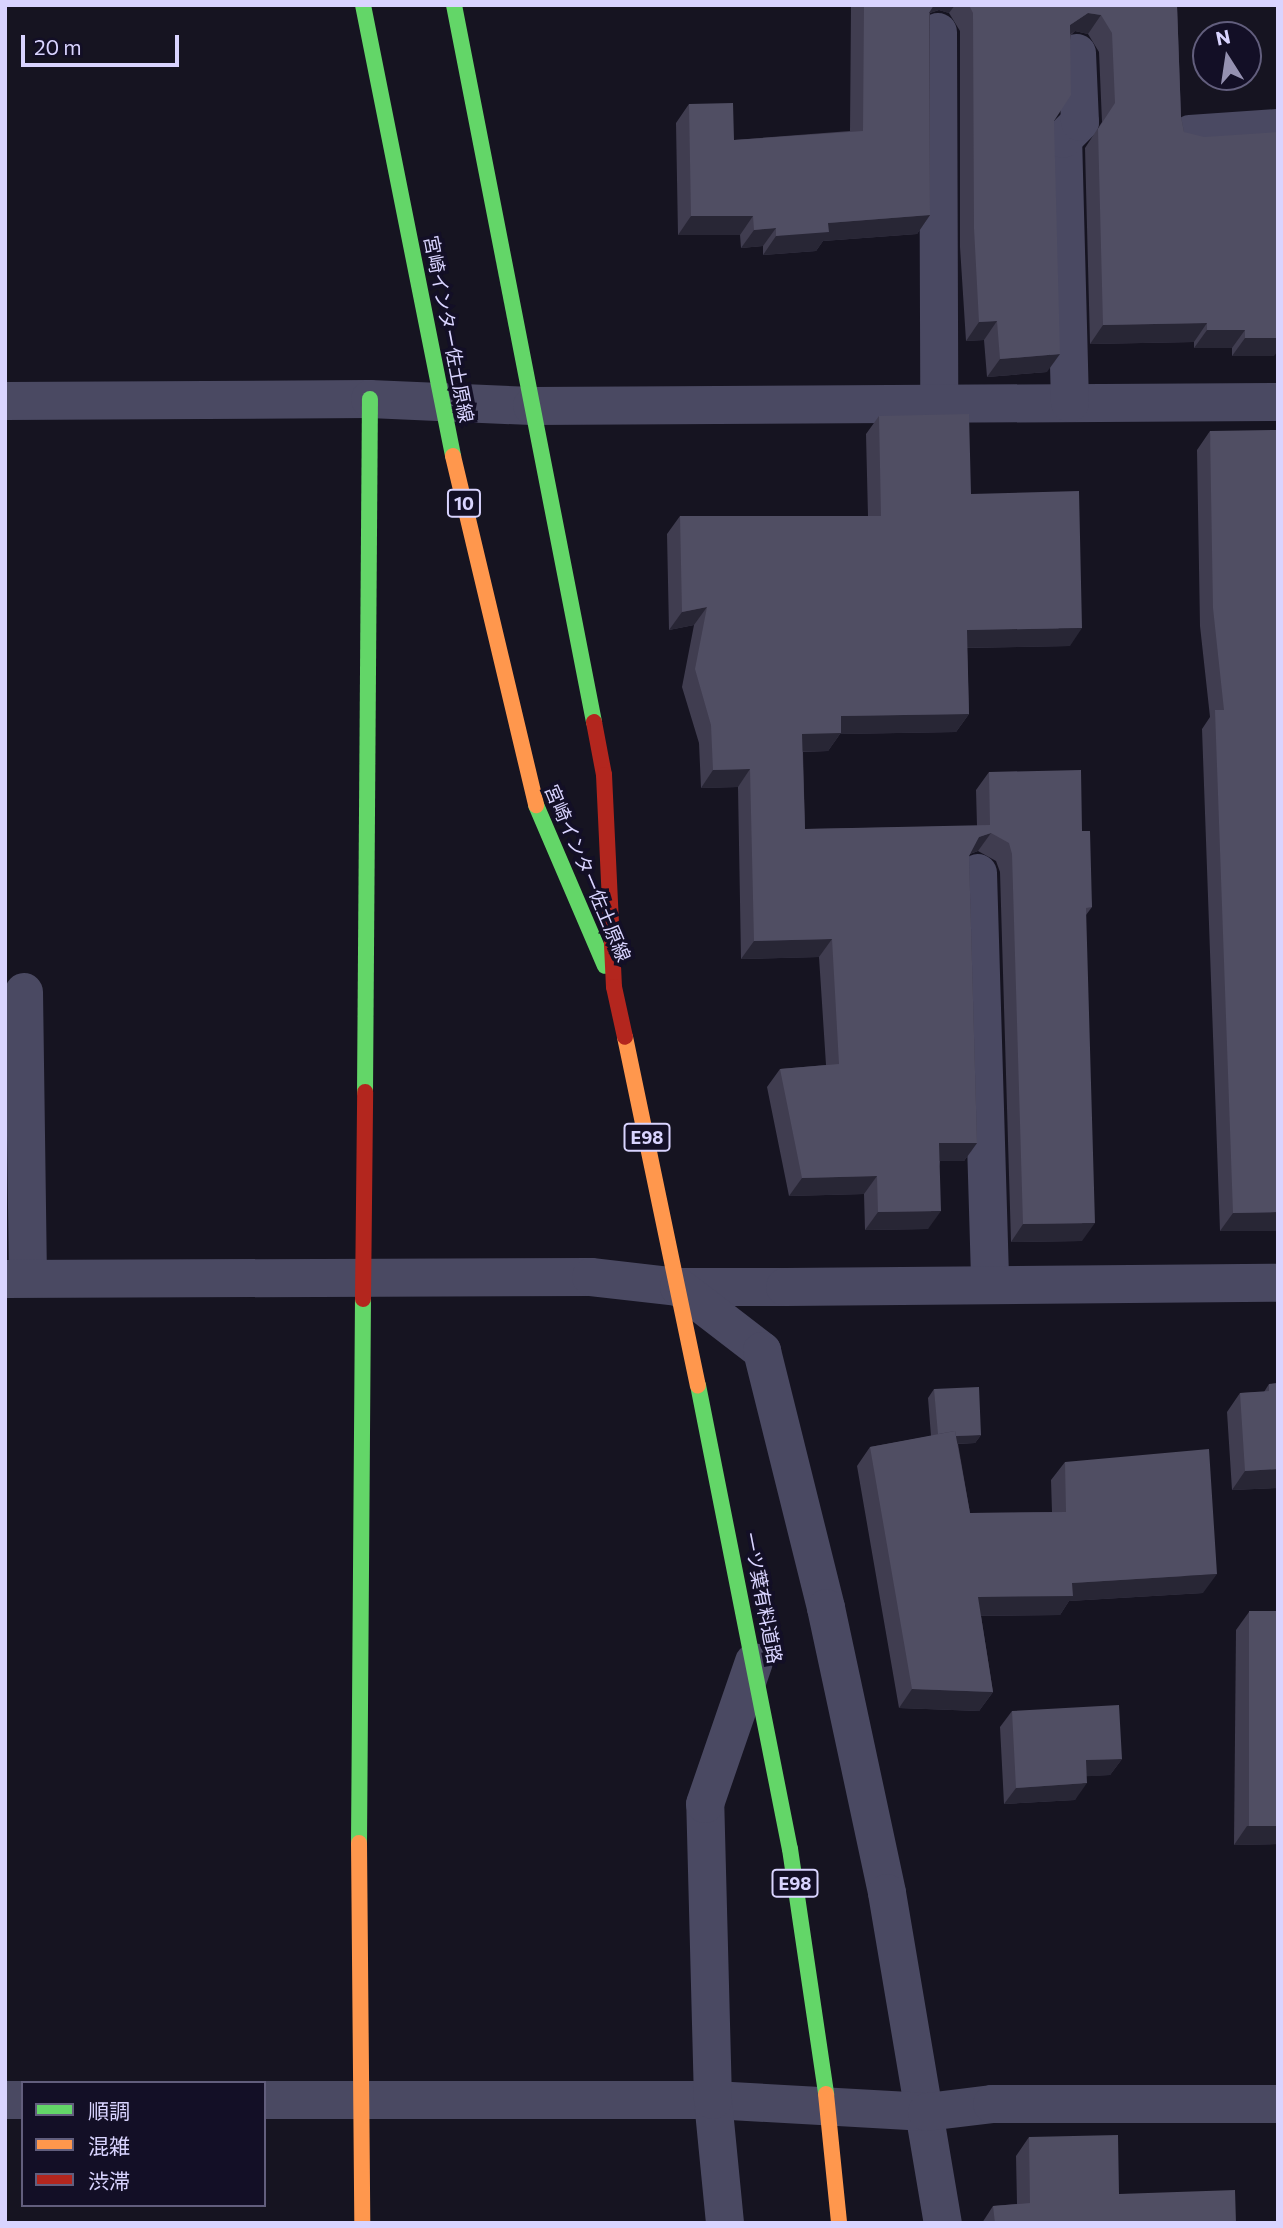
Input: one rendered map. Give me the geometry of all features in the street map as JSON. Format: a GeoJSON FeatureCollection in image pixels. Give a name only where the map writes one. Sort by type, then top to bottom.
{"type":"FeatureCollection","features":[{"type":"Feature","properties":{"kind":"main road","name":"宮崎インター佐土原線"},"geometry":{"type":"LineString","coordinates":[[363,5],[441,404],[528,788],[614,987]]}},
{"type":"Feature","properties":{"kind":"main road","name":"宮崎インター佐土原線"},"geometry":{"type":"LineString","coordinates":[[454,5],[604,775],[614,987]]}},
{"type":"Feature","properties":{"kind":"main road"},"geometry":{"type":"LineString","coordinates":[[362,2223],[358,1973],[366,1278],[370,399]]}},
{"type":"Feature","properties":{"kind":"main road","name":"一ツ葉有料道路"},"geometry":{"type":"LineString","coordinates":[[614,987],[679,1287],[789,1849],[828,2106],[839,2223]]}},
{"type":"Feature","properties":{"kind":"street"},"geometry":{"type":"LineString","coordinates":[[939,32],[939,403]]}},
{"type":"Feature","properties":{"kind":"street"},"geometry":{"type":"LineString","coordinates":[[1070,403],[1063,139],[1080,122],[1077,52]]}},
{"type":"Feature","properties":{"kind":"street"},"geometry":{"type":"LineString","coordinates":[[1191,134],[1278,128]]}},
{"type":"Feature","properties":{"kind":"street"},"geometry":{"type":"LineString","coordinates":[[5,401],[370,399],[532,406],[1278,402]]}},
{"type":"Feature","properties":{"kind":"street"},"geometry":{"type":"LineString","coordinates":[[978,873],[990,1285]]}},
{"type":"Feature","properties":{"kind":"street"},"geometry":{"type":"LineString","coordinates":[[24,992],[17,1279],[591,1277],[679,1287],[1278,1283]]}},
{"type":"Feature","properties":{"kind":"street"},"geometry":{"type":"LineString","coordinates":[[679,1287],[762,1351],[831,1635],[928,2112],[943,2223]]}},
{"type":"Feature","properties":{"kind":"street"},"geometry":{"type":"LineString","coordinates":[[725,2223],[713,2100],[705,1804],[754,1662]]}},
{"type":"Feature","properties":{"kind":"street"},"geometry":{"type":"LineString","coordinates":[[266,2100],[713,2100],[928,2112],[992,2104],[1278,2104]]}},
{"type":"Feature","properties":{"kind":"building"},"geometry":{"type":"Polygon","coordinates":[[[864,5],[934,5],[929,13],[930,215],[828,223],[829,232],[776,236],[776,228],[754,230],[753,216],[691,216],[689,104],[733,103],[734,140],[863,131],[864,5]]]}},
{"type":"Feature","properties":{"kind":"building"},"geometry":{"type":"Polygon","coordinates":[[[969,5],[1177,5],[1181,117],[1184,132],[1204,137],[1278,132],[1278,338],[1245,338],[1245,330],[1207,330],[1207,323],[1103,325],[1098,129],[1115,103],[1112,33],[1101,15],[1088,13],[1070,25],[1071,95],[1054,121],[1060,354],[1000,359],[997,321],[979,322],[974,228],[973,13],[969,5]]]}},
{"type":"Feature","properties":{"kind":"building"},"geometry":{"type":"Polygon","coordinates":[[[969,414],[971,494],[1079,491],[1082,628],[967,630],[969,714],[841,716],[841,733],[802,734],[805,829],[990,825],[989,772],[1081,770],[1082,831],[1090,831],[1092,907],[1086,908],[1095,1223],[1023,1224],[1012,854],[1009,843],[991,833],[979,837],[969,856],[977,1143],[939,1143],[941,1211],[878,1212],[877,1176],[802,1178],[780,1069],[839,1064],[832,939],[754,941],[750,769],[713,770],[711,725],[695,669],[707,607],[682,612],[680,516],[881,516],[879,416],[969,414]]]}},
{"type":"Feature","properties":{"kind":"building"},"geometry":{"type":"Polygon","coordinates":[[[1278,430],[1278,1212],[1233,1213],[1215,710],[1224,710],[1213,608],[1210,431],[1278,430]]]}},
{"type":"Feature","properties":{"kind":"building"},"geometry":{"type":"Polygon","coordinates":[[[1278,1383],[1278,1469],[1245,1471],[1240,1393],[1269,1391],[1269,1384],[1278,1383]]]}},
{"type":"Feature","properties":{"kind":"building"},"geometry":{"type":"Polygon","coordinates":[[[979,1387],[981,1435],[956,1436],[955,1431],[938,1434],[934,1389],[979,1387]]]}},
{"type":"Feature","properties":{"kind":"building"},"geometry":{"type":"Polygon","coordinates":[[[955,1431],[970,1513],[1066,1512],[1065,1462],[1209,1449],[1217,1574],[1072,1583],[1073,1596],[978,1597],[993,1692],[912,1689],[870,1447],[955,1431]]]}},
{"type":"Feature","properties":{"kind":"building"},"geometry":{"type":"Polygon","coordinates":[[[1249,1611],[1278,1611],[1278,1826],[1249,1826],[1249,1611]]]}},
{"type":"Feature","properties":{"kind":"building"},"geometry":{"type":"Polygon","coordinates":[[[1119,1705],[1122,1759],[1086,1760],[1087,1783],[1016,1788],[1012,1711],[1119,1705]]]}},
{"type":"Feature","properties":{"kind":"building"},"geometry":{"type":"Polygon","coordinates":[[[1118,2135],[1119,2194],[1235,2190],[1236,2223],[995,2223],[993,2206],[1030,2203],[1029,2137],[1118,2135]]]}},
{"type":"Feature","properties":{"kind":"traffic: fast"},"geometry":{"type":"LineString","coordinates":[[363,5],[453,456]]}},
{"type":"Feature","properties":{"kind":"traffic: fast"},"geometry":{"type":"LineString","coordinates":[[454,5],[594,722]]}},
{"type":"Feature","properties":{"kind":"traffic: fast"},"geometry":{"type":"LineString","coordinates":[[365,1092],[370,399]]}},
{"type":"Feature","properties":{"kind":"traffic: fast"},"geometry":{"type":"LineString","coordinates":[[536,805],[605,966]]}},
{"type":"Feature","properties":{"kind":"traffic: fast"},"geometry":{"type":"LineString","coordinates":[[359,1843],[363,1299]]}},
{"type":"Feature","properties":{"kind":"traffic: fast"},"geometry":{"type":"LineString","coordinates":[[698,1385],[790,1849],[826,2094]]}},
{"type":"Feature","properties":{"kind":"traffic: slow"},"geometry":{"type":"LineString","coordinates":[[453,456],[536,805]]}},
{"type":"Feature","properties":{"kind":"traffic: slow"},"geometry":{"type":"LineString","coordinates":[[625,1037],[698,1385]]}},
{"type":"Feature","properties":{"kind":"traffic: slow"},"geometry":{"type":"LineString","coordinates":[[359,1843],[362,2223]]}},
{"type":"Feature","properties":{"kind":"traffic: slow"},"geometry":{"type":"LineString","coordinates":[[826,2094],[839,2223]]}},
{"type":"Feature","properties":{"kind":"traffic: jam"},"geometry":{"type":"LineString","coordinates":[[594,722],[604,775],[614,987],[625,1037]]}},
{"type":"Feature","properties":{"kind":"traffic: jam"},"geometry":{"type":"LineString","coordinates":[[363,1299],[365,1092]]}}]}
